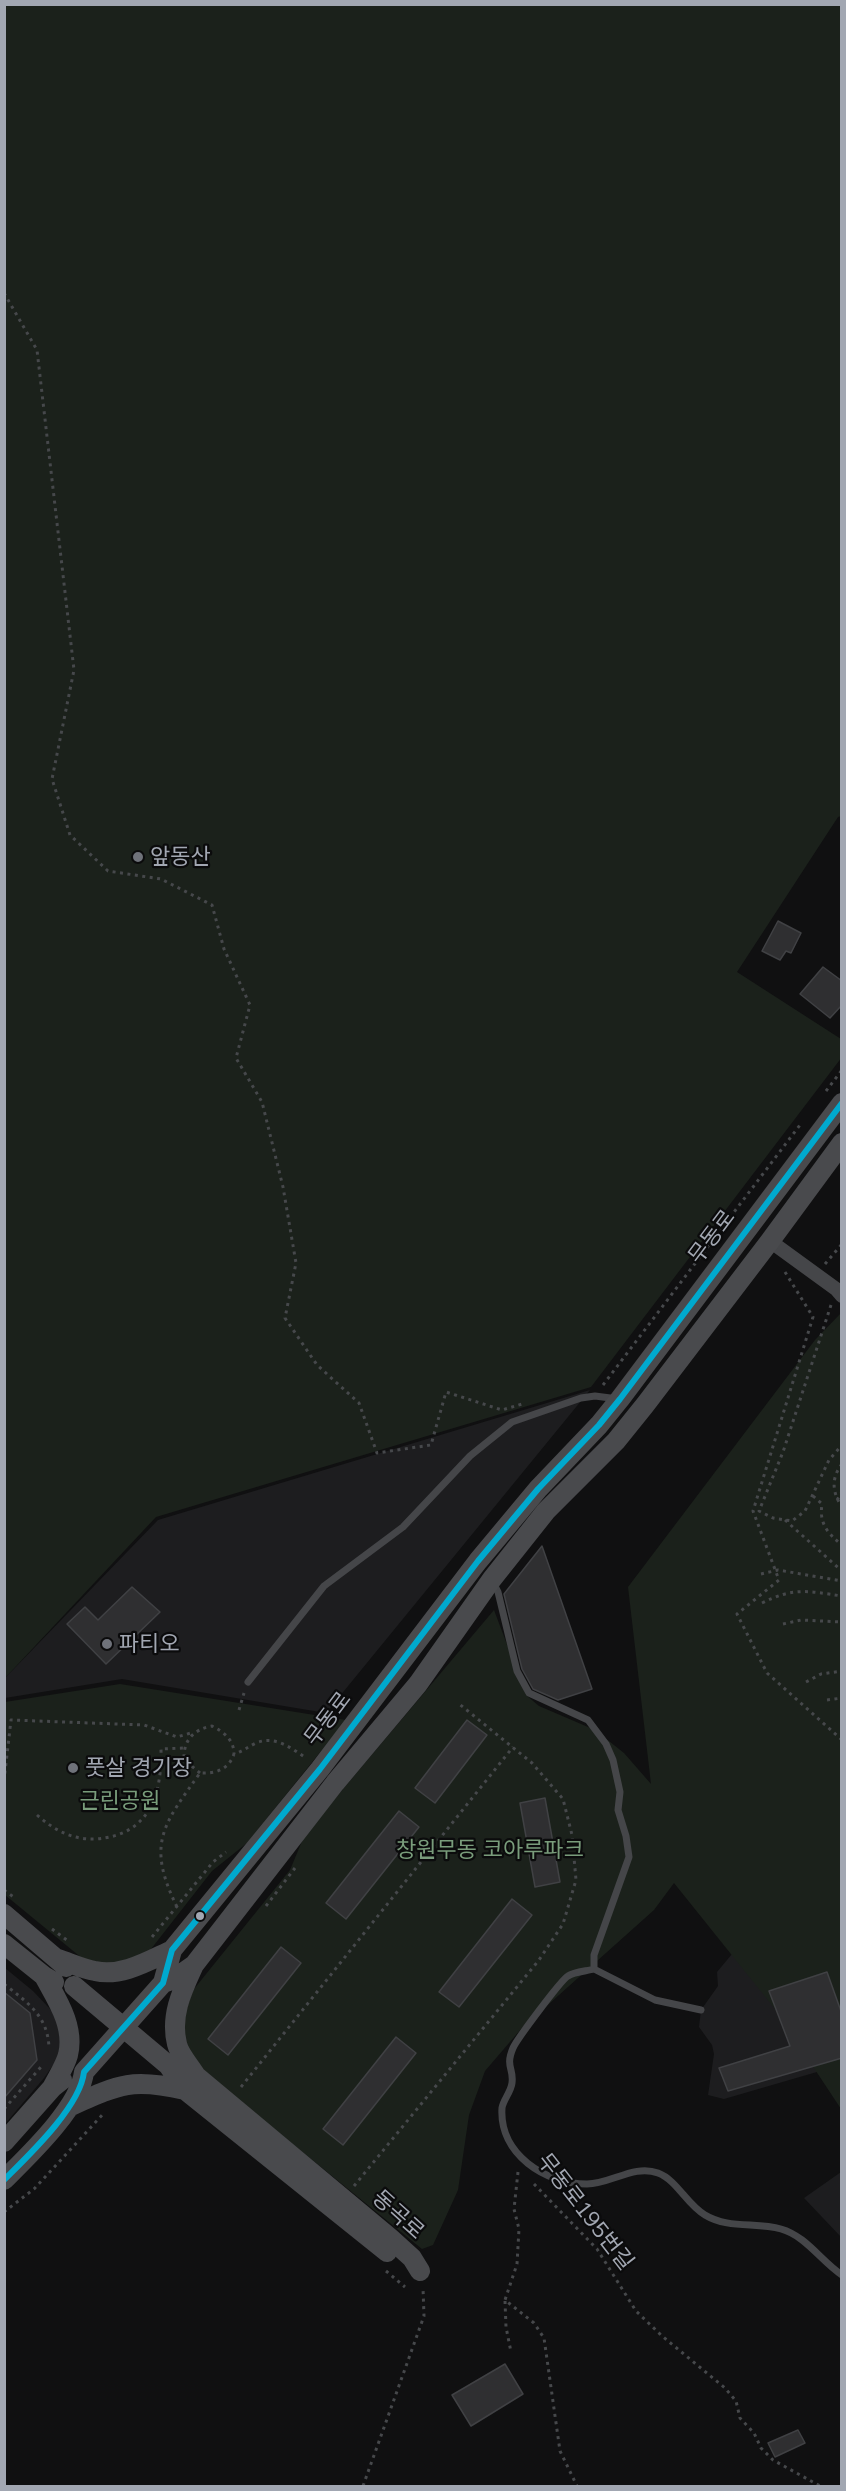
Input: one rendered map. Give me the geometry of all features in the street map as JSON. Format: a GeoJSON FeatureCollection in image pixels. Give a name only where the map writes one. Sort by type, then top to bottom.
{"type":"FeatureCollection","features":[{"type":"Feature","properties":{"kind":"main road","name":"무동로"},"geometry":{"type":"LineString","coordinates":[[4,2142],[52,2088],[68,2077],[84,2072],[163,1983],[172,1950],[320,1769],[478,1561],[538,1489],[599,1425],[620,1399],[842,1103]]}},
{"type":"Feature","properties":{"kind":"main road","name":"무동로"},"geometry":{"type":"LineString","coordinates":[[194,1965],[335,1783],[418,1684],[492,1579],[546,1511],[616,1442],[842,1143]]}},
{"type":"Feature","properties":{"kind":"main road"},"geometry":{"type":"LineString","coordinates":[[4,1914],[94,1971],[125,1971],[172,1950]]}},
{"type":"Feature","properties":{"kind":"main road"},"geometry":{"type":"LineString","coordinates":[[4,1944],[44,1976],[56,1982],[74,1986],[64,1951]]}},
{"type":"Feature","properties":{"kind":"main road"},"geometry":{"type":"LineString","coordinates":[[163,1983],[174,1979],[194,1965]]}},
{"type":"Feature","properties":{"kind":"main road"},"geometry":{"type":"LineString","coordinates":[[71,2106],[116,2086],[190,2083],[177,2045],[175,2026],[178,2001],[194,1965]]}},
{"type":"Feature","properties":{"kind":"main road"},"geometry":{"type":"LineString","coordinates":[[44,1976],[63,2011],[69,2032],[68,2054],[52,2088]]}},
{"type":"Feature","properties":{"kind":"main road","name":"동곡로"},"geometry":{"type":"LineString","coordinates":[[74,1986],[382,2249],[406,2265],[420,2271]]}},
{"type":"Feature","properties":{"kind":"main road","name":"무동로"},"geometry":{"type":"LineString","coordinates":[[4,2180],[71,2106],[83,2081],[84,2072]]}},
{"type":"Feature","properties":{"kind":"main road","name":"동곡로"},"geometry":{"type":"LineString","coordinates":[[190,2083],[343,2199],[412,2258],[420,2271]]}},
{"type":"Feature","properties":{"kind":"street"},"geometry":{"type":"LineString","coordinates":[[770,1241],[839,1292]]}},
{"type":"Feature","properties":{"kind":"lane"},"geometry":{"type":"LineString","coordinates":[[248,1682],[324,1586],[403,1527],[470,1456],[512,1422],[555,1406],[595,1396],[620,1399]]}},
{"type":"Feature","properties":{"kind":"lane"},"geometry":{"type":"LineString","coordinates":[[492,1579],[498,1592],[517,1671],[529,1693],[588,1720],[606,1744],[613,1760],[620,1792],[618,1810],[626,1836],[629,1857],[594,1955],[594,1969],[655,2000],[701,2010]]}},
{"type":"Feature","properties":{"kind":"lane","name":"무동로195번길"},"geometry":{"type":"LineString","coordinates":[[594,1969],[567,1976],[518,2038],[508,2060],[512,2083],[502,2106],[503,2131],[520,2158],[535,2170],[584,2184],[600,2183],[639,2171],[656,2172],[665,2177],[706,2216],[740,2225],[780,2229],[795,2235],[842,2275]]}},
{"type":"Feature","properties":{"kind":"path"},"geometry":{"type":"LineString","coordinates":[[4,293],[37,350],[74,670],[52,779],[70,835],[108,871],[161,879],[212,904],[225,949],[250,1005],[236,1058],[262,1102],[283,1186],[296,1263],[285,1318],[317,1365],[359,1403],[377,1453],[432,1445],[446,1392],[502,1410],[524,1403]]}},
{"type":"Feature","properties":{"kind":"path"},"geometry":{"type":"LineString","coordinates":[[820,1098],[842,1070]]}},
{"type":"Feature","properties":{"kind":"path"},"geometry":{"type":"LineString","coordinates":[[595,1396],[806,1117]]}},
{"type":"Feature","properties":{"kind":"path"},"geometry":{"type":"LineString","coordinates":[[816,1274],[842,1244]]}},
{"type":"Feature","properties":{"kind":"path"},"geometry":{"type":"LineString","coordinates":[[784,1271],[813,1317],[753,1511],[779,1580],[737,1614],[766,1673],[842,1740]]}},
{"type":"Feature","properties":{"kind":"path"},"geometry":{"type":"LineString","coordinates":[[839,1292],[783,1452],[759,1511],[773,1518],[792,1521],[806,1511],[829,1460],[842,1445]]}},
{"type":"Feature","properties":{"kind":"path"},"geometry":{"type":"LineString","coordinates":[[842,1464],[834,1477],[834,1495],[842,1507]]}},
{"type":"Feature","properties":{"kind":"path"},"geometry":{"type":"LineString","coordinates":[[837,1500],[842,1492]]}},
{"type":"Feature","properties":{"kind":"path"},"geometry":{"type":"LineString","coordinates":[[813,1496],[822,1504],[822,1523],[842,1545]]}},
{"type":"Feature","properties":{"kind":"path"},"geometry":{"type":"LineString","coordinates":[[785,1520],[842,1571]]}},
{"type":"Feature","properties":{"kind":"path"},"geometry":{"type":"LineString","coordinates":[[762,1574],[775,1571],[842,1581]]}},
{"type":"Feature","properties":{"kind":"path"},"geometry":{"type":"LineString","coordinates":[[762,1604],[780,1594],[798,1590],[842,1596]]}},
{"type":"Feature","properties":{"kind":"path"},"geometry":{"type":"LineString","coordinates":[[783,1624],[801,1620],[842,1622]]}},
{"type":"Feature","properties":{"kind":"path"},"geometry":{"type":"LineString","coordinates":[[806,1682],[821,1674],[842,1671]]}},
{"type":"Feature","properties":{"kind":"path"},"geometry":{"type":"LineString","coordinates":[[238,1710],[248,1682]]}},
{"type":"Feature","properties":{"kind":"path"},"geometry":{"type":"LineString","coordinates":[[827,1700],[842,1698]]}},
{"type":"Feature","properties":{"kind":"path"},"geometry":{"type":"LineString","coordinates":[[343,2199],[538,1960],[563,1924],[576,1880],[572,1835],[563,1799],[532,1763],[458,1703]]}},
{"type":"Feature","properties":{"kind":"path"},"geometry":{"type":"LineString","coordinates":[[4,1781],[11,1720],[144,1725],[177,1737],[212,1726],[231,1740],[234,1754],[231,1763],[214,1773],[200,1773],[188,1763],[184,1757],[184,1748],[194,1732]]}},
{"type":"Feature","properties":{"kind":"path"},"geometry":{"type":"LineString","coordinates":[[234,1754],[258,1742],[273,1741],[284,1743],[307,1759]]}},
{"type":"Feature","properties":{"kind":"path"},"geometry":{"type":"LineString","coordinates":[[241,2087],[513,1747]]}},
{"type":"Feature","properties":{"kind":"path"},"geometry":{"type":"LineString","coordinates":[[37,1815],[48,1825],[76,1838],[119,1836],[139,1823],[157,1793],[161,1771],[161,1749],[184,1748]]}},
{"type":"Feature","properties":{"kind":"path"},"geometry":{"type":"LineString","coordinates":[[177,1907],[165,1883],[160,1851],[161,1837],[176,1806],[200,1773]]}},
{"type":"Feature","properties":{"kind":"path"},"geometry":{"type":"LineString","coordinates":[[148,1944],[213,1862],[232,1848]]}},
{"type":"Feature","properties":{"kind":"path"},"geometry":{"type":"LineString","coordinates":[[264,1909],[293,1872],[297,1862]]}},
{"type":"Feature","properties":{"kind":"path"},"geometry":{"type":"LineString","coordinates":[[4,1890],[23,1905]]}},
{"type":"Feature","properties":{"kind":"path"},"geometry":{"type":"LineString","coordinates":[[51,1927],[64,1951]]}},
{"type":"Feature","properties":{"kind":"path"},"geometry":{"type":"LineString","coordinates":[[4,1984],[37,2010],[49,2036],[47,2056]]}},
{"type":"Feature","properties":{"kind":"path"},"geometry":{"type":"LineString","coordinates":[[4,2109],[45,2062]]}},
{"type":"Feature","properties":{"kind":"path"},"geometry":{"type":"LineString","coordinates":[[4,2212],[34,2189],[109,2109]]}},
{"type":"Feature","properties":{"kind":"path","name":"무동로195번길"},"geometry":{"type":"LineString","coordinates":[[505,2299],[517,2264],[519,2229],[514,2209],[520,2158]]}},
{"type":"Feature","properties":{"kind":"path","name":"무동로195번길"},"geometry":{"type":"LineString","coordinates":[[520,2158],[534,2184],[597,2249],[636,2311],[662,2336],[726,2388],[736,2402],[740,2418],[754,2433],[761,2448],[773,2460],[820,2487]]}},
{"type":"Feature","properties":{"kind":"path"},"geometry":{"type":"LineString","coordinates":[[378,2265],[405,2287]]}},
{"type":"Feature","properties":{"kind":"path"},"geometry":{"type":"LineString","coordinates":[[363,2487],[424,2316],[424,2291],[420,2271]]}},
{"type":"Feature","properties":{"kind":"path"},"geometry":{"type":"LineString","coordinates":[[505,2299],[506,2327],[511,2352]]}},
{"type":"Feature","properties":{"kind":"path"},"geometry":{"type":"LineString","coordinates":[[505,2299],[515,2311],[534,2323],[544,2338],[560,2451],[577,2487]]}},
{"type":"Feature","properties":{"kind":"shaded area"},"geometry":{"type":"Polygon","coordinates":[[[590,1390],[326,1713],[122,1679],[5,1698],[5,1678],[158,1520],[590,1390]]]}},
{"type":"Feature","properties":{"kind":"shaded area"},"geometry":{"type":"Polygon","coordinates":[[[737,1948],[841,2065],[724,2099],[708,2095],[714,2054],[712,2045],[699,2027],[701,2010],[718,1986],[717,1972],[737,1948]]]}},
{"type":"Feature","properties":{"kind":"shaded area"},"geometry":{"type":"Polygon","coordinates":[[[5,1968],[33,1991],[52,2011],[62,2035],[58,2058],[5,2124],[5,1968]]]}},
{"type":"Feature","properties":{"kind":"shaded area"},"geometry":{"type":"Polygon","coordinates":[[[841,2172],[841,2237],[804,2198],[841,2172]]]}},
{"type":"Feature","properties":{"kind":"green space"},"geometry":{"type":"Polygon","coordinates":[[[5,4],[841,5],[841,816],[838,817],[737,972],[841,1039],[842,1057],[591,1387],[156,1517],[5,1678],[5,4]]]}},
{"type":"Feature","properties":{"kind":"green space","name":"창원무동 코아루파크"},"geometry":{"type":"Polygon","coordinates":[[[841,1313],[841,2109],[775,2009],[674,1883],[654,1910],[521,2029],[485,2071],[469,2115],[458,2190],[433,2245],[422,2249],[194,2064],[186,2044],[184,2026],[194,1989],[290,1870],[305,1834],[494,1610],[526,1695],[539,1706],[595,1730],[624,1753],[651,1784],[628,1587],[815,1340],[841,1313]]]}},
{"type":"Feature","properties":{"kind":"green space","name":"근린공원"},"geometry":{"type":"Polygon","coordinates":[[[120,1684],[346,1720],[247,1843],[212,1871],[144,1958],[118,1966],[83,1959],[5,1895],[5,1702],[120,1684]]]}},
{"type":"Feature","properties":{"kind":"building"},"geometry":{"type":"Polygon","coordinates":[[[778,921],[801,933],[791,953],[786,951],[780,960],[762,951],[778,921]]]}},
{"type":"Feature","properties":{"kind":"building"},"geometry":{"type":"Polygon","coordinates":[[[823,967],[842,981],[842,1005],[830,1018],[800,994],[823,967]]]}},
{"type":"Feature","properties":{"kind":"building"},"geometry":{"type":"Polygon","coordinates":[[[542,1546],[592,1689],[558,1700],[533,1689],[522,1669],[504,1594],[542,1546]]]}},
{"type":"Feature","properties":{"kind":"building","name":"파티오"},"geometry":{"type":"Polygon","coordinates":[[[132,1587],[160,1612],[106,1664],[67,1624],[85,1607],[98,1620],[132,1587]]]}},
{"type":"Feature","properties":{"kind":"building"},"geometry":{"type":"Polygon","coordinates":[[[467,1720],[487,1735],[435,1803],[415,1788],[467,1720]]]}},
{"type":"Feature","properties":{"kind":"building"},"geometry":{"type":"Polygon","coordinates":[[[545,1798],[560,1882],[535,1887],[520,1803],[545,1798]]]}},
{"type":"Feature","properties":{"kind":"building"},"geometry":{"type":"Polygon","coordinates":[[[399,1811],[419,1827],[346,1919],[326,1903],[399,1811]]]}},
{"type":"Feature","properties":{"kind":"building"},"geometry":{"type":"Polygon","coordinates":[[[512,1899],[532,1915],[459,2007],[439,1992],[512,1899]]]}},
{"type":"Feature","properties":{"kind":"building"},"geometry":{"type":"Polygon","coordinates":[[[281,1947],[301,1963],[228,2055],[208,2039],[281,1947]]]}},
{"type":"Feature","properties":{"kind":"building"},"geometry":{"type":"Polygon","coordinates":[[[827,1972],[842,2014],[842,2058],[728,2091],[719,2068],[790,2046],[769,1991],[827,1972]]]}},
{"type":"Feature","properties":{"kind":"building"},"geometry":{"type":"Polygon","coordinates":[[[4,1992],[30,2013],[37,2060],[4,2098],[4,1992]]]}},
{"type":"Feature","properties":{"kind":"building"},"geometry":{"type":"Polygon","coordinates":[[[396,2037],[416,2053],[343,2145],[323,2129],[396,2037]]]}},
{"type":"Feature","properties":{"kind":"building"},"geometry":{"type":"Polygon","coordinates":[[[505,2364],[523,2394],[471,2426],[452,2395],[505,2364]]]}},
{"type":"Feature","properties":{"kind":"building"},"geometry":{"type":"Polygon","coordinates":[[[798,2430],[805,2443],[775,2457],[768,2443],[798,2430]]]}},
{"type":"Feature","properties":{"kind":"transit line"},"geometry":{"type":"LineString","coordinates":[[4,2180],[52,2130],[73,2100],[84,2072],[163,1983],[172,1950],[320,1769],[478,1561],[538,1489],[599,1425],[620,1399],[842,1103]]}},
{"type":"Feature","properties":{"kind":"place","name":"앞동산"},"geometry":{"type":"Point","coordinates":[138,857]}},
{"type":"Feature","properties":{"kind":"place","name":"파티오"},"geometry":{"type":"Point","coordinates":[107,1644]}},
{"type":"Feature","properties":{"kind":"place","name":"풋살 경기장"},"geometry":{"type":"Point","coordinates":[73,1768]}}]}
